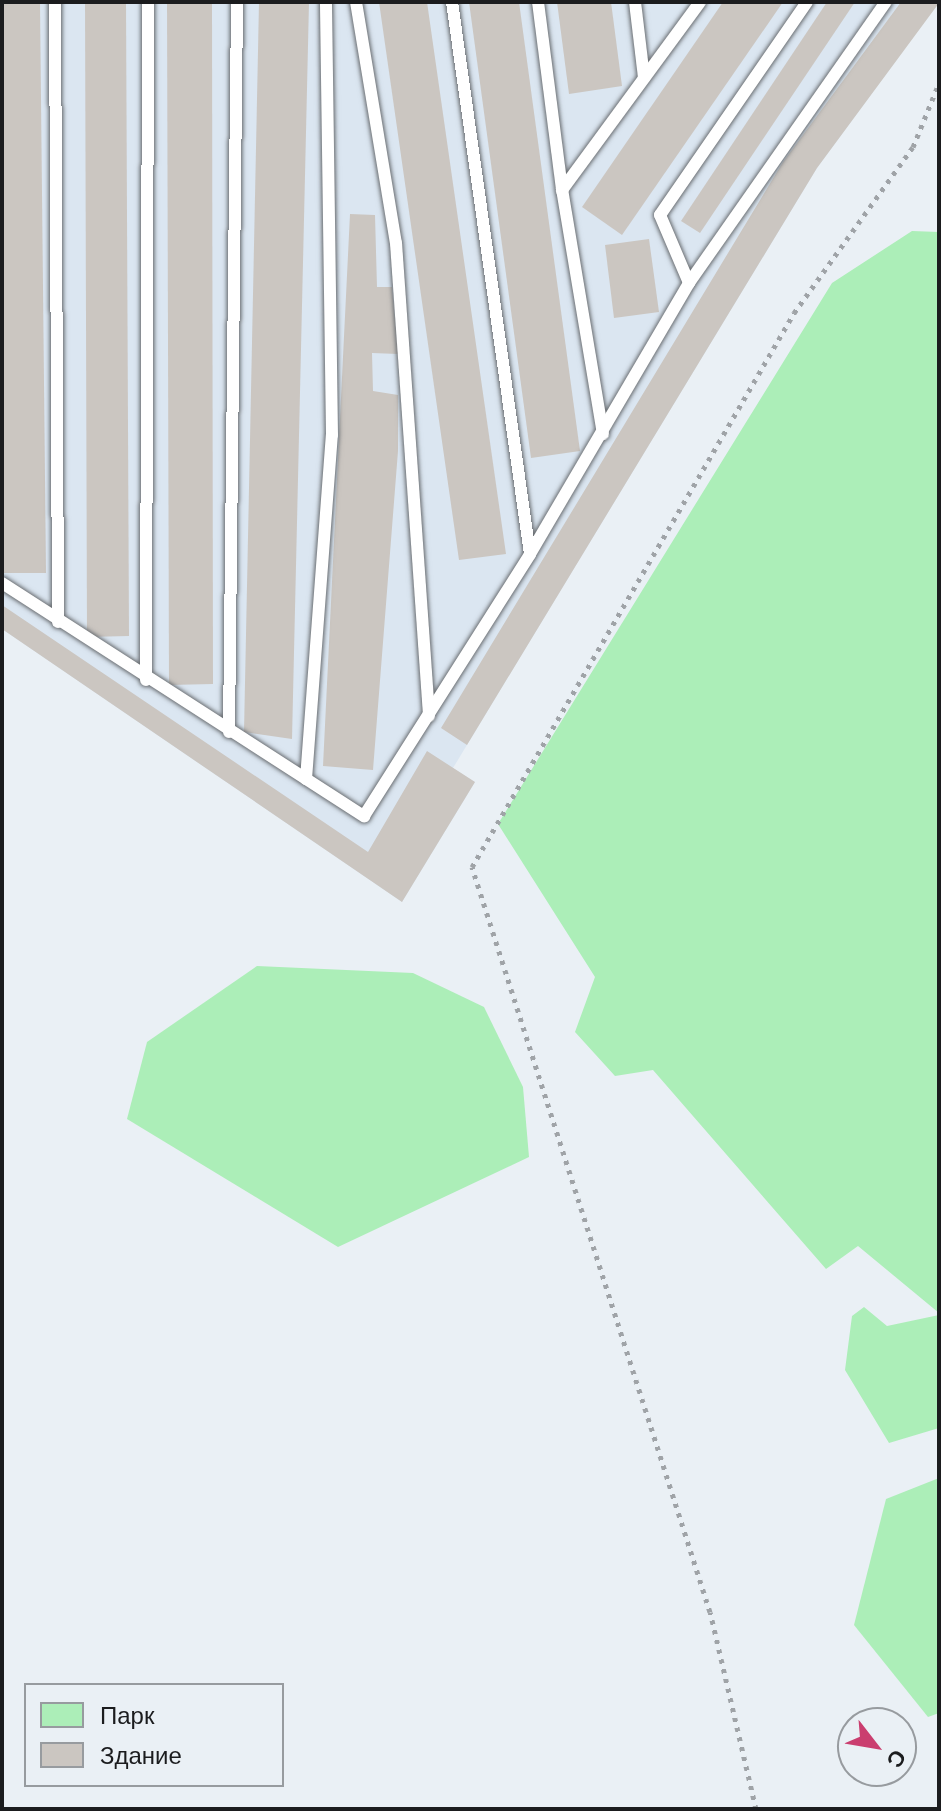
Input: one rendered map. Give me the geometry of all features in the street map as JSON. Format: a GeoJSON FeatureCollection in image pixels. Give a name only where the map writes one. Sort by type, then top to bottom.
{"type":"FeatureCollection","features":[{"type":"Feature","properties":{"kind":"lane"},"geometry":{"type":"LineString","coordinates":[[55,2],[58,622]]}},
{"type":"Feature","properties":{"kind":"lane"},"geometry":{"type":"LineString","coordinates":[[146,680],[148,2]]}},
{"type":"Feature","properties":{"kind":"lane"},"geometry":{"type":"LineString","coordinates":[[229,732],[237,2]]}},
{"type":"Feature","properties":{"kind":"lane"},"geometry":{"type":"LineString","coordinates":[[306,779],[332,435],[326,2]]}},
{"type":"Feature","properties":{"kind":"lane"},"geometry":{"type":"LineString","coordinates":[[356,2],[396,243],[429,716]]}},
{"type":"Feature","properties":{"kind":"lane"},"geometry":{"type":"LineString","coordinates":[[452,2],[530,554]]}},
{"type":"Feature","properties":{"kind":"lane"},"geometry":{"type":"LineString","coordinates":[[538,2],[562,190],[603,434]]}},
{"type":"Feature","properties":{"kind":"lane"},"geometry":{"type":"LineString","coordinates":[[635,2],[644,77]]}},
{"type":"Feature","properties":{"kind":"lane"},"geometry":{"type":"LineString","coordinates":[[562,190],[700,2]]}},
{"type":"Feature","properties":{"kind":"lane"},"geometry":{"type":"LineString","coordinates":[[689,283],[660,215],[807,2]]}},
{"type":"Feature","properties":{"kind":"lane"},"geometry":{"type":"LineString","coordinates":[[2,583],[146,680],[364,816],[530,554],[689,283],[886,2]]}},
{"type":"Feature","properties":{"kind":"path"},"geometry":{"type":"LineString","coordinates":[[756,1809],[710,1612],[517,1025],[472,867],[794,313],[913,147],[939,83]]}},
{"type":"Feature","properties":{"kind":"shaded area"},"geometry":{"type":"Polygon","coordinates":[[[2,2],[939,2],[817,168],[453,768],[475,782],[402,902],[2,629],[2,2]]]}},
{"type":"Feature","properties":{"kind":"green space"},"geometry":{"type":"Polygon","coordinates":[[[912,231],[939,232],[939,1313],[858,1246],[826,1269],[653,1070],[615,1076],[575,1032],[595,977],[498,824],[832,283],[912,231]]]}},
{"type":"Feature","properties":{"kind":"green space"},"geometry":{"type":"Polygon","coordinates":[[[257,966],[413,973],[484,1007],[523,1087],[529,1157],[338,1247],[127,1119],[147,1042],[257,966]]]}},
{"type":"Feature","properties":{"kind":"green space"},"geometry":{"type":"Polygon","coordinates":[[[864,1307],[887,1326],[939,1315],[939,1428],[889,1443],[845,1370],[852,1316],[864,1307]]]}},
{"type":"Feature","properties":{"kind":"green space"},"geometry":{"type":"Polygon","coordinates":[[[939,1478],[939,1713],[928,1717],[854,1625],[886,1499],[939,1478]]]}},
{"type":"Feature","properties":{"kind":"building"},"geometry":{"type":"Polygon","coordinates":[[[2,2],[40,2],[46,573],[2,573],[2,2]]]}},
{"type":"Feature","properties":{"kind":"building"},"geometry":{"type":"Polygon","coordinates":[[[85,2],[126,2],[129,636],[87,637],[85,2]]]}},
{"type":"Feature","properties":{"kind":"building"},"geometry":{"type":"Polygon","coordinates":[[[167,2],[212,2],[213,684],[169,685],[167,2]]]}},
{"type":"Feature","properties":{"kind":"building"},"geometry":{"type":"Polygon","coordinates":[[[259,2],[309,2],[292,739],[244,732],[259,2]]]}},
{"type":"Feature","properties":{"kind":"building"},"geometry":{"type":"Polygon","coordinates":[[[379,2],[427,2],[506,554],[459,560],[379,2]]]}},
{"type":"Feature","properties":{"kind":"building"},"geometry":{"type":"Polygon","coordinates":[[[469,2],[519,2],[580,451],[531,458],[469,2]]]}},
{"type":"Feature","properties":{"kind":"building"},"geometry":{"type":"Polygon","coordinates":[[[557,2],[611,2],[622,86],[569,94],[557,2]]]}},
{"type":"Feature","properties":{"kind":"building"},"geometry":{"type":"Polygon","coordinates":[[[723,2],[783,2],[622,235],[582,207],[723,2]]]}},
{"type":"Feature","properties":{"kind":"building"},"geometry":{"type":"Polygon","coordinates":[[[827,2],[855,2],[700,233],[681,221],[827,2]]]}},
{"type":"Feature","properties":{"kind":"building"},"geometry":{"type":"Polygon","coordinates":[[[901,2],[939,3],[817,168],[467,745],[441,728],[783,162],[901,2]]]}},
{"type":"Feature","properties":{"kind":"building"},"geometry":{"type":"Polygon","coordinates":[[[350,214],[375,215],[377,287],[392,287],[398,354],[372,353],[373,391],[398,395],[398,451],[373,770],[323,766],[350,214]]]}},
{"type":"Feature","properties":{"kind":"building"},"geometry":{"type":"Polygon","coordinates":[[[649,239],[659,312],[614,318],[605,245],[649,239]]]}},
{"type":"Feature","properties":{"kind":"building"},"geometry":{"type":"Polygon","coordinates":[[[2,605],[368,852],[427,751],[475,782],[402,902],[2,629],[2,605]]]}}]}
